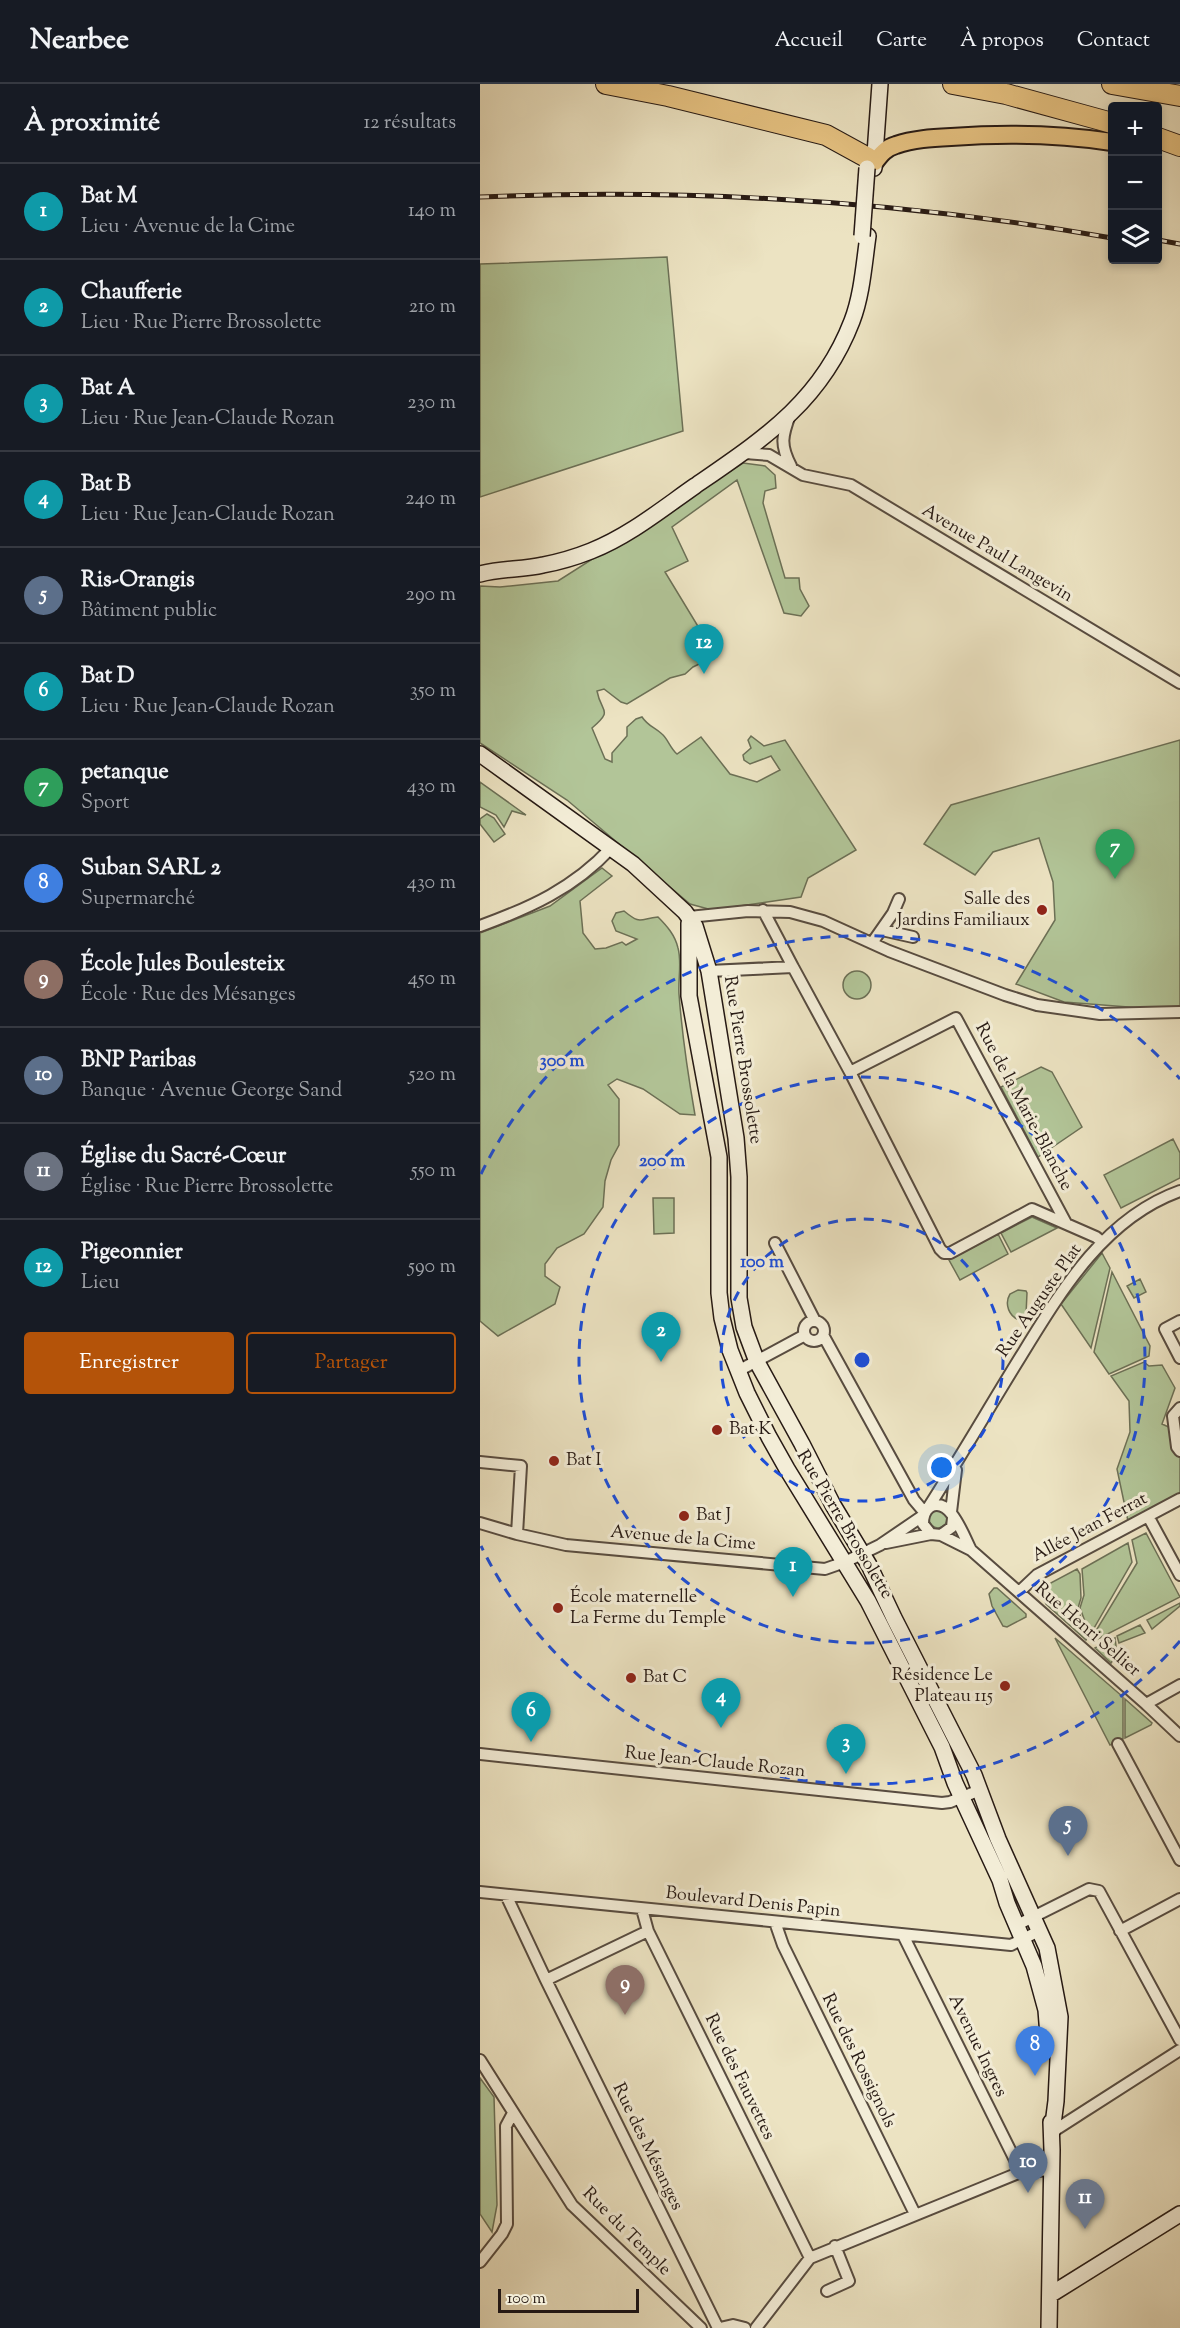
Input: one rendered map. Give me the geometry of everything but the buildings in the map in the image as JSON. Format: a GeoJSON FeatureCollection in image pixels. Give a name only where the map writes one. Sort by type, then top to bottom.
{"type":"FeatureCollection","features":[{"type":"Feature","properties":{"kind":"highway"},"geometry":{"type":"LineString","coordinates":[[606,84],[668,96],[826,135],[871,164]]}},
{"type":"Feature","properties":{"kind":"highway"},"geometry":{"type":"LineString","coordinates":[[953,84],[1006,94],[1108,122]]}},
{"type":"Feature","properties":{"kind":"highway"},"geometry":{"type":"LineString","coordinates":[[1112,84],[1180,96]]}},
{"type":"Feature","properties":{"kind":"highway"},"geometry":{"type":"LineString","coordinates":[[1162,139],[1180,146]]}},
{"type":"Feature","properties":{"kind":"main road"},"geometry":{"type":"LineString","coordinates":[[480,574],[543,565],[592,550],[639,525],[766,437],[822,378],[853,319],[863,275],[876,101],[875,84]]}},
{"type":"Feature","properties":{"kind":"main road"},"geometry":{"type":"LineString","coordinates":[[876,101],[880,84]]}},
{"type":"Feature","properties":{"kind":"main road"},"geometry":{"type":"LineString","coordinates":[[871,164],[885,150],[894,145],[925,139],[1021,134],[1108,140]]}},
{"type":"Feature","properties":{"kind":"main road"},"geometry":{"type":"LineString","coordinates":[[1162,149],[1180,153]]}},
{"type":"Feature","properties":{"kind":"main road"},"geometry":{"type":"LineString","coordinates":[[480,567],[547,557],[581,548],[608,536],[716,466],[759,434],[800,393],[831,346],[852,294],[865,236]]}},
{"type":"Feature","properties":{"kind":"main road","name":"Rue Pierre Brossolette"},"geometry":{"type":"LineString","coordinates":[[480,754],[611,848],[658,887],[689,917],[695,926],[709,971],[736,1138],[741,1310],[749,1343],[833,1505],[863,1552],[915,1656],[980,1790],[998,1839],[1047,1948],[1060,2017],[1056,2101],[1052,2132],[1049,2328]]}},
{"type":"Feature","properties":{"kind":"main road","name":"Rue Pierre Brossolette"},"geometry":{"type":"LineString","coordinates":[[689,917],[689,996],[719,1157],[721,1309],[738,1371],[755,1410],[787,1469],[868,1601],[942,1747],[962,1797],[983,1839],[1034,1966],[1048,2024],[1048,2103],[1052,2132]]}},
{"type":"Feature","properties":{"kind":"main road"},"geometry":{"type":"LineString","coordinates":[[1050,2295],[1180,2214]]}},
{"type":"Feature","properties":{"kind":"street"},"geometry":{"type":"LineString","coordinates":[[790,414],[782,435],[783,445],[792,468]]}},
{"type":"Feature","properties":{"kind":"street","name":"Avenue Paul Langevin"},"geometry":{"type":"LineString","coordinates":[[745,453],[770,455],[803,476],[851,485],[1180,683]]}},
{"type":"Feature","properties":{"kind":"street"},"geometry":{"type":"LineString","coordinates":[[480,926],[546,899],[594,865],[611,848]]}},
{"type":"Feature","properties":{"kind":"street"},"geometry":{"type":"LineString","coordinates":[[872,944],[900,899]]}},
{"type":"Feature","properties":{"kind":"street"},"geometry":{"type":"LineString","coordinates":[[689,917],[763,910],[790,912],[823,921],[872,944],[1005,996],[1036,1005],[1100,1014],[1180,1012]]}},
{"type":"Feature","properties":{"kind":"street","name":"Rue de la Marie-Blanche"},"geometry":{"type":"LineString","coordinates":[[763,910],[944,1253],[950,1253],[1032,1209],[1096,1237],[1102,1242]]}},
{"type":"Feature","properties":{"kind":"street"},"geometry":{"type":"LineString","coordinates":[[882,930],[913,937]]}},
{"type":"Feature","properties":{"kind":"street"},"geometry":{"type":"LineString","coordinates":[[709,971],[793,967]]}},
{"type":"Feature","properties":{"kind":"street","name":"Rue de la Marie-Blanche"},"geometry":{"type":"LineString","coordinates":[[850,1072],[956,1018],[1066,1223]]}},
{"type":"Feature","properties":{"kind":"street","name":"Rue Auguste Plat"},"geometry":{"type":"LineString","coordinates":[[926,1512],[1041,1322],[1076,1272],[1102,1242],[1137,1213],[1180,1191]]}},
{"type":"Feature","properties":{"kind":"street"},"geometry":{"type":"LineString","coordinates":[[775,1243],[815,1321],[822,1326],[823,1335],[914,1500],[926,1512],[925,1528],[971,1550]]}},
{"type":"Feature","properties":{"kind":"street"},"geometry":{"type":"LineString","coordinates":[[815,1321],[807,1324],[804,1329],[805,1335],[816,1340],[823,1335]]}},
{"type":"Feature","properties":{"kind":"street"},"geometry":{"type":"LineString","coordinates":[[1180,1321],[1165,1329],[1180,1358]]}},
{"type":"Feature","properties":{"kind":"street"},"geometry":{"type":"LineString","coordinates":[[738,1371],[805,1335]]}},
{"type":"Feature","properties":{"kind":"street"},"geometry":{"type":"LineString","coordinates":[[1180,1408],[1173,1416],[1177,1448],[1180,1451]]}},
{"type":"Feature","properties":{"kind":"street","name":"Rue Auguste Plat"},"geometry":{"type":"LineString","coordinates":[[952,1515],[953,1488],[958,1461]]}},
{"type":"Feature","properties":{"kind":"street"},"geometry":{"type":"LineString","coordinates":[[480,1462],[521,1466],[517,1534]]}},
{"type":"Feature","properties":{"kind":"street","name":"Allée Jean Ferrat"},"geometry":{"type":"LineString","coordinates":[[1019,1592],[1037,1575],[1180,1498]]}},
{"type":"Feature","properties":{"kind":"street"},"geometry":{"type":"LineString","coordinates":[[880,1545],[935,1505],[943,1506],[952,1515],[971,1550]]}},
{"type":"Feature","properties":{"kind":"street"},"geometry":{"type":"LineString","coordinates":[[880,1545],[949,1531],[952,1515]]}},
{"type":"Feature","properties":{"kind":"street"},"geometry":{"type":"LineString","coordinates":[[1148,1516],[1180,1575]]}},
{"type":"Feature","properties":{"kind":"street","name":"Avenue de la Cime"},"geometry":{"type":"LineString","coordinates":[[480,1523],[566,1545],[819,1569],[830,1568],[880,1545]]}},
{"type":"Feature","properties":{"kind":"street","name":"Rue Henri Sellier"},"geometry":{"type":"LineString","coordinates":[[971,1550],[1180,1736]]}},
{"type":"Feature","properties":{"kind":"street"},"geometry":{"type":"LineString","coordinates":[[1146,1704],[1180,1685]]}},
{"type":"Feature","properties":{"kind":"street"},"geometry":{"type":"LineString","coordinates":[[1118,1744],[1180,1860]]}},
{"type":"Feature","properties":{"kind":"street","name":"Rue Jean-Claude Rozan"},"geometry":{"type":"LineString","coordinates":[[480,1754],[942,1803],[980,1790]]}},
{"type":"Feature","properties":{"kind":"street","name":"Boulevard Denis Papin"},"geometry":{"type":"LineString","coordinates":[[480,1892],[1011,1945],[1020,1932],[1036,1924],[1089,1888],[1095,1889],[1099,1891],[1180,2038]]}},
{"type":"Feature","properties":{"kind":"street","name":"Rue des Mésanges"},"geometry":{"type":"LineString","coordinates":[[506,1894],[546,1980],[719,2328]]}},
{"type":"Feature","properties":{"kind":"street"},"geometry":{"type":"LineString","coordinates":[[1120,1931],[1180,1899]]}},
{"type":"Feature","properties":{"kind":"street","name":"Rue des Fauvettes"},"geometry":{"type":"LineString","coordinates":[[642,1909],[648,1931],[810,2258]]}},
{"type":"Feature","properties":{"kind":"street","name":"Rue des Rossignols"},"geometry":{"type":"LineString","coordinates":[[775,1922],[783,1945],[915,2214]]}},
{"type":"Feature","properties":{"kind":"street"},"geometry":{"type":"LineString","coordinates":[[546,1980],[648,1931]]}},
{"type":"Feature","properties":{"kind":"street","name":"Avenue Ingres"},"geometry":{"type":"LineString","coordinates":[[903,1935],[1021,2172]]}},
{"type":"Feature","properties":{"kind":"street"},"geometry":{"type":"LineString","coordinates":[[1052,2132],[1180,2050]]}},
{"type":"Feature","properties":{"kind":"street","name":"Rue du Temple"},"geometry":{"type":"LineString","coordinates":[[480,2060],[572,2205],[701,2328]]}},
{"type":"Feature","properties":{"kind":"street"},"geometry":{"type":"LineString","coordinates":[[480,2262],[506,2228],[506,2126],[513,2113]]}},
{"type":"Feature","properties":{"kind":"street"},"geometry":{"type":"LineString","coordinates":[[756,2328],[810,2258],[1021,2172],[1052,2170]]}},
{"type":"Feature","properties":{"kind":"street"},"geometry":{"type":"LineString","coordinates":[[827,2291],[849,2281],[835,2246]]}},
{"type":"Feature","properties":{"kind":"street"},"geometry":{"type":"LineString","coordinates":[[719,2328],[733,2325],[745,2328]]}},
{"type":"Feature","properties":{"kind":"green space"},"geometry":{"type":"Polygon","coordinates":[[[667,257],[683,431],[480,497],[480,264],[667,257]]]}},
{"type":"Feature","properties":{"kind":"green space"},"geometry":{"type":"Polygon","coordinates":[[[743,463],[765,466],[775,475],[776,488],[765,491],[763,503],[785,578],[799,578],[800,589],[809,606],[801,616],[784,613],[737,480],[672,527],[688,561],[665,572],[716,656],[693,667],[685,674],[670,678],[627,704],[604,689],[597,691],[604,714],[592,728],[605,759],[612,762],[612,753],[627,736],[627,727],[642,717],[664,736],[677,754],[701,737],[730,774],[757,782],[780,770],[771,756],[750,764],[744,760],[743,755],[751,748],[748,740],[751,736],[764,746],[785,740],[856,850],[808,878],[801,897],[712,910],[690,904],[567,800],[480,743],[480,586],[500,587],[558,581],[743,463]]]}},
{"type":"Feature","properties":{"kind":"green space"},"geometry":{"type":"Polygon","coordinates":[[[1180,740],[1180,1011],[1064,1002],[1016,984],[1055,920],[1053,882],[1039,838],[993,852],[975,875],[924,844],[951,805],[1180,740]]]}},
{"type":"Feature","properties":{"kind":"green space"},"geometry":{"type":"Polygon","coordinates":[[[480,782],[526,815],[512,811],[504,827],[496,815],[480,807],[480,782]]]}},
{"type":"Feature","properties":{"kind":"green space"},"geometry":{"type":"Polygon","coordinates":[[[487,814],[494,818],[505,834],[494,842],[480,824],[480,819],[487,814]]]}},
{"type":"Feature","properties":{"kind":"green space"},"geometry":{"type":"Polygon","coordinates":[[[602,868],[612,876],[580,901],[583,933],[595,949],[622,942],[626,945],[637,939],[616,931],[612,921],[616,913],[624,911],[637,920],[658,917],[677,943],[680,959],[679,994],[682,1025],[695,1115],[680,1114],[643,1089],[617,1079],[608,1085],[619,1099],[619,1145],[611,1160],[605,1181],[603,1207],[584,1234],[557,1248],[545,1264],[545,1276],[560,1287],[555,1304],[498,1336],[480,1321],[480,933],[550,906],[602,868]]]}},
{"type":"Feature","properties":{"kind":"green space"},"geometry":{"type":"Polygon","coordinates":[[[857,971],[867,975],[871,985],[867,995],[857,999],[847,995],[843,985],[847,975],[857,971]]]}},
{"type":"Feature","properties":{"kind":"green space"},"geometry":{"type":"Polygon","coordinates":[[[1041,1067],[1052,1072],[1082,1127],[1038,1157],[1001,1087],[1041,1067]]]}},
{"type":"Feature","properties":{"kind":"green space"},"geometry":{"type":"Polygon","coordinates":[[[1173,1139],[1180,1153],[1180,1178],[1121,1208],[1104,1175],[1173,1139]]]}},
{"type":"Feature","properties":{"kind":"green space"},"geometry":{"type":"Polygon","coordinates":[[[653,1198],[674,1198],[674,1233],[654,1234],[653,1198]]]}},
{"type":"Feature","properties":{"kind":"green space"},"geometry":{"type":"Polygon","coordinates":[[[1032,1217],[1057,1228],[1011,1252],[1001,1233],[1032,1217]]]}},
{"type":"Feature","properties":{"kind":"green space"},"geometry":{"type":"Polygon","coordinates":[[[998,1234],[1008,1254],[960,1280],[949,1260],[998,1234]]]}},
{"type":"Feature","properties":{"kind":"green space"},"geometry":{"type":"Polygon","coordinates":[[[1102,1253],[1110,1268],[1091,1348],[1061,1304],[1102,1253]]]}},
{"type":"Feature","properties":{"kind":"green space"},"geometry":{"type":"Polygon","coordinates":[[[1112,1272],[1150,1346],[1149,1356],[1109,1374],[1094,1352],[1112,1272]]]}},
{"type":"Feature","properties":{"kind":"green space"},"geometry":{"type":"Polygon","coordinates":[[[1140,1279],[1146,1292],[1134,1298],[1127,1286],[1140,1279]]]}},
{"type":"Feature","properties":{"kind":"green space"},"geometry":{"type":"Polygon","coordinates":[[[1018,1290],[1027,1293],[1026,1314],[1020,1320],[1010,1313],[1007,1302],[1010,1294],[1018,1290]]]}},
{"type":"Feature","properties":{"kind":"green space"},"geometry":{"type":"Polygon","coordinates":[[[1144,1362],[1149,1366],[1162,1365],[1175,1388],[1162,1424],[1171,1428],[1172,1444],[1180,1458],[1180,1493],[1128,1521],[1117,1469],[1130,1432],[1129,1401],[1111,1376],[1144,1362]]]}},
{"type":"Feature","properties":{"kind":"green space"},"geometry":{"type":"Polygon","coordinates":[[[934,1510],[942,1510],[947,1515],[945,1526],[934,1528],[929,1523],[929,1515],[934,1510]]]}},
{"type":"Feature","properties":{"kind":"green space"},"geometry":{"type":"Polygon","coordinates":[[[1146,1533],[1180,1597],[1094,1641],[1091,1639],[1137,1563],[1132,1540],[1146,1533]]]}},
{"type":"Feature","properties":{"kind":"green space"},"geometry":{"type":"Polygon","coordinates":[[[1128,1543],[1132,1562],[1090,1635],[1080,1608],[1084,1595],[1082,1569],[1128,1543]]]}},
{"type":"Feature","properties":{"kind":"green space"},"geometry":{"type":"Polygon","coordinates":[[[1077,1569],[1080,1574],[1081,1598],[1078,1608],[1086,1640],[1046,1604],[1041,1592],[1045,1586],[1077,1569]]]}},
{"type":"Feature","properties":{"kind":"green space"},"geometry":{"type":"Polygon","coordinates":[[[997,1588],[1026,1614],[1026,1617],[1007,1627],[1003,1626],[992,1606],[989,1594],[997,1588]]]}},
{"type":"Feature","properties":{"kind":"green space"},"geometry":{"type":"Polygon","coordinates":[[[1180,1603],[1180,1606],[1152,1629],[1147,1620],[1180,1603]]]}},
{"type":"Feature","properties":{"kind":"green space"},"geometry":{"type":"Polygon","coordinates":[[[1140,1625],[1145,1633],[1119,1643],[1117,1636],[1140,1625]]]}},
{"type":"Feature","properties":{"kind":"green space"},"geometry":{"type":"Polygon","coordinates":[[[1055,1638],[1123,1697],[1123,1739],[1110,1745],[1055,1638]]]}},
{"type":"Feature","properties":{"kind":"green space"},"geometry":{"type":"Polygon","coordinates":[[[1115,1638],[1117,1654],[1111,1663],[1095,1648],[1115,1638]]]}},
{"type":"Feature","properties":{"kind":"green space"},"geometry":{"type":"Polygon","coordinates":[[[1125,1699],[1152,1723],[1125,1738],[1125,1699]]]}},
{"type":"Feature","properties":{"kind":"green space"},"geometry":{"type":"Polygon","coordinates":[[[480,2078],[494,2097],[497,2205],[492,2232],[480,2214],[480,2078]]]}},
{"type":"Feature","properties":{"kind":"railway"},"geometry":{"type":"LineString","coordinates":[[480,197],[639,194],[797,200],[955,215],[1108,237]]}},
{"type":"Feature","properties":{"kind":"railway"},"geometry":{"type":"LineString","coordinates":[[1162,241],[1180,244]]}},
{"type":"Feature","properties":{"kind":"place","name":"Pigeonnier"},"geometry":{"type":"Point","coordinates":[704,674]}},
{"type":"Feature","properties":{"kind":"place","name":"petanque"},"geometry":{"type":"Point","coordinates":[1115,879]}},
{"type":"Feature","properties":{"kind":"place","name":"Salle des Jardins Familiaux"},"geometry":{"type":"Point","coordinates":[1042,910]}},
{"type":"Feature","properties":{"kind":"place","name":"Chaufferie"},"geometry":{"type":"Point","coordinates":[661,1362]}},
{"type":"Feature","properties":{"kind":"place","name":"Bat K"},"geometry":{"type":"Point","coordinates":[717,1430]}},
{"type":"Feature","properties":{"kind":"place","name":"Bat I"},"geometry":{"type":"Point","coordinates":[554,1461]}},
{"type":"Feature","properties":{"kind":"place","name":"Bat J"},"geometry":{"type":"Point","coordinates":[684,1516]}},
{"type":"Feature","properties":{"kind":"place","name":"Bat M"},"geometry":{"type":"Point","coordinates":[793,1597]}},
{"type":"Feature","properties":{"kind":"place","name":"École maternelle La Ferme du Temple"},"geometry":{"type":"Point","coordinates":[558,1608]}},
{"type":"Feature","properties":{"kind":"place","name":"Bat C"},"geometry":{"type":"Point","coordinates":[631,1678]}},
{"type":"Feature","properties":{"kind":"place","name":"Résidence Le Plateau 115"},"geometry":{"type":"Point","coordinates":[1005,1686]}},
{"type":"Feature","properties":{"kind":"place","name":"Bat B"},"geometry":{"type":"Point","coordinates":[721,1728]}},
{"type":"Feature","properties":{"kind":"place","name":"Bat D"},"geometry":{"type":"Point","coordinates":[531,1742]}},
{"type":"Feature","properties":{"kind":"place","name":"Bat A"},"geometry":{"type":"Point","coordinates":[846,1774]}},
{"type":"Feature","properties":{"kind":"place","name":"Ris-Orangis"},"geometry":{"type":"Point","coordinates":[1068,1856]}},
{"type":"Feature","properties":{"kind":"place","name":"École Jules Boulesteix"},"geometry":{"type":"Point","coordinates":[625,2015]}},
{"type":"Feature","properties":{"kind":"place","name":"Suban SARL 2"},"geometry":{"type":"Point","coordinates":[1035,2076]}},
{"type":"Feature","properties":{"kind":"place","name":"BNP Paribas"},"geometry":{"type":"Point","coordinates":[1028,2193]}},
{"type":"Feature","properties":{"kind":"place","name":"Église du Sacré-Cœur"},"geometry":{"type":"Point","coordinates":[1085,2229]}}]}
